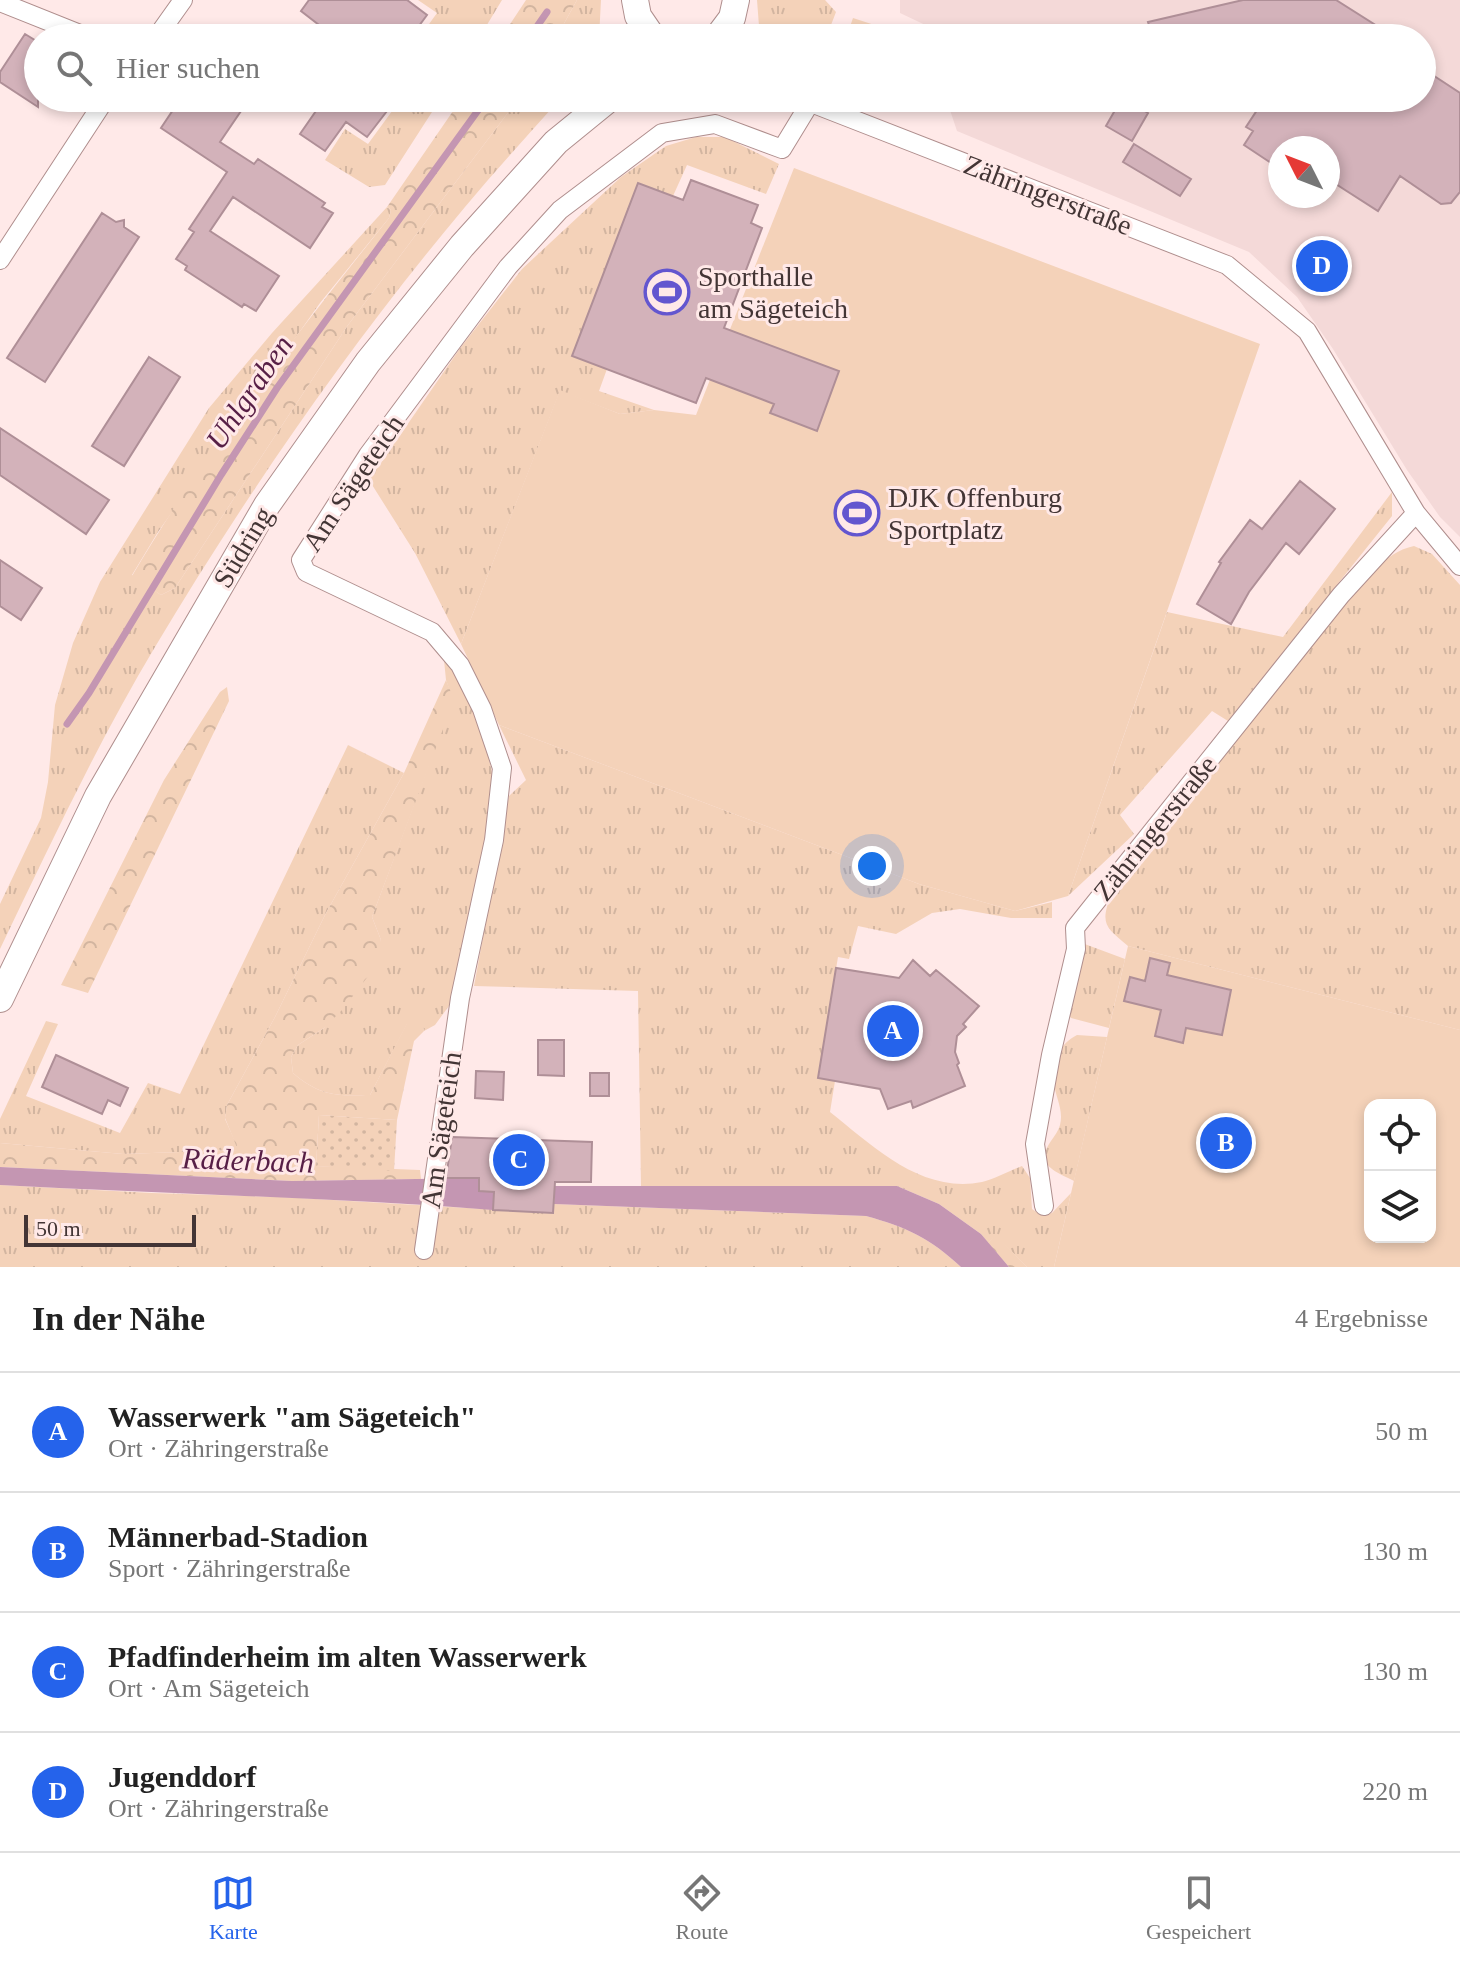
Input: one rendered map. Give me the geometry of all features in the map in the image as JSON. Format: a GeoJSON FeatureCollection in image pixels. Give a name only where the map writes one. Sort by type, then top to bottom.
{"type":"FeatureCollection","features":[{"type":"Feature","properties":{"kind":"street"},"geometry":{"type":"LineString","coordinates":[[166,24],[183,0]]}},
{"type":"Feature","properties":{"kind":"street"},"geometry":{"type":"LineString","coordinates":[[635,0],[641,24]]}},
{"type":"Feature","properties":{"kind":"street"},"geometry":{"type":"LineString","coordinates":[[729,24],[736,0]]}},
{"type":"Feature","properties":{"kind":"street"},"geometry":{"type":"LineString","coordinates":[[0,2],[55,24]]}},
{"type":"Feature","properties":{"kind":"street"},"geometry":{"type":"LineString","coordinates":[[0,260],[97,112]]}},
{"type":"Feature","properties":{"kind":"street","name":"Südring"},"geometry":{"type":"LineString","coordinates":[[556,142],[575,112]]}},
{"type":"Feature","properties":{"kind":"street","name":"Südring"},"geometry":{"type":"LineString","coordinates":[[0,999],[98,796],[267,505],[368,362],[462,246],[556,142],[593,112]]}},
{"type":"Feature","properties":{"kind":"street","name":"Am Sägeteich"},"geometry":{"type":"LineString","coordinates":[[424,1250],[460,998],[494,840],[502,768],[482,709],[460,665],[432,632],[306,572],[301,560],[368,455],[508,267],[560,210],[662,133],[715,124],[782,149],[799,112]]}},
{"type":"Feature","properties":{"kind":"street","name":"Zähringerstraße"},"geometry":{"type":"LineString","coordinates":[[832,112],[1227,265],[1307,331],[1416,513],[1460,566]]}},
{"type":"Feature","properties":{"kind":"street","name":"Zähringerstraße"},"geometry":{"type":"LineString","coordinates":[[1044,1206],[1035,1144],[1051,1055],[1076,949],[1075,928],[1341,595],[1416,513]]}},
{"type":"Feature","properties":{"kind":"shaded area"},"geometry":{"type":"Polygon","coordinates":[[[900,0],[1460,0],[1460,537],[1440,517],[1407,470],[1333,349],[1297,297],[1249,252],[957,131],[951,112],[1436,112],[1436,24],[923,24],[900,13],[900,0]]]}},
{"type":"Feature","properties":{"kind":"shaded area"},"geometry":{"type":"Polygon","coordinates":[[[0,1167],[292,1181],[479,1178],[479,1191],[494,1192],[493,1210],[0,1185],[0,1167]]]}},
{"type":"Feature","properties":{"kind":"shaded area"},"geometry":{"type":"Polygon","coordinates":[[[555,1186],[897,1186],[939,1204],[981,1234],[1009,1267],[961,1267],[939,1248],[917,1235],[866,1216],[554,1204],[555,1186]]]}},
{"type":"Feature","properties":{"kind":"green space"},"geometry":{"type":"Polygon","coordinates":[[[418,0],[502,0],[487,24],[429,24],[437,13],[418,0]]]}},
{"type":"Feature","properties":{"kind":"green space"},"geometry":{"type":"Polygon","coordinates":[[[526,0],[577,0],[564,24],[510,24],[526,0]]]}},
{"type":"Feature","properties":{"kind":"green space"},"geometry":{"type":"Polygon","coordinates":[[[577,0],[601,0],[600,24],[564,24],[577,0]]]}},
{"type":"Feature","properties":{"kind":"green space"},"geometry":{"type":"Polygon","coordinates":[[[757,0],[825,0],[836,12],[831,24],[759,24],[757,0]]]}},
{"type":"Feature","properties":{"kind":"green space"},"geometry":{"type":"Polygon","coordinates":[[[853,18],[871,24],[851,24],[853,18]]]}},
{"type":"Feature","properties":{"kind":"green space"},"geometry":{"type":"Polygon","coordinates":[[[391,112],[432,112],[385,185],[369,187],[325,160],[345,129],[368,144],[391,112]]]}},
{"type":"Feature","properties":{"kind":"green space"},"geometry":{"type":"Polygon","coordinates":[[[452,112],[508,112],[348,325],[175,588],[161,595],[132,576],[254,392],[389,218],[391,210],[387,207],[452,112]]]}},
{"type":"Feature","properties":{"kind":"green space"},"geometry":{"type":"Polygon","coordinates":[[[508,112],[549,112],[422,259],[263,476],[190,589],[113,721],[0,949],[0,904],[41,818],[48,782],[55,705],[73,643],[100,582],[209,408],[272,333],[387,207],[391,210],[389,218],[320,303],[158,532],[132,575],[161,595],[175,588],[348,325],[508,112]]]}},
{"type":"Feature","properties":{"kind":"green space"},"geometry":{"type":"Polygon","coordinates":[[[696,137],[725,137],[779,164],[766,194],[687,165],[673,196],[638,183],[573,356],[607,369],[599,391],[654,410],[620,414],[560,391],[461,644],[415,553],[369,480],[461,347],[522,269],[621,177],[666,146],[696,137]]]}},
{"type":"Feature","properties":{"kind":"green space","name":"DJK Offenburg Sportplatz"},"geometry":{"type":"Polygon","coordinates":[[[794,168],[1260,344],[1068,896],[1015,911],[919,884],[499,725],[461,644],[560,390],[620,414],[654,410],[696,415],[794,168]]]}},
{"type":"Feature","properties":{"kind":"green space"},"geometry":{"type":"Polygon","coordinates":[[[1392,492],[1392,516],[1228,721],[1212,711],[1120,815],[1134,834],[1068,896],[1167,612],[1283,637],[1392,492]]]}},
{"type":"Feature","properties":{"kind":"green space"},"geometry":{"type":"Polygon","coordinates":[[[1414,546],[1432,554],[1460,585],[1460,1030],[1128,946],[1114,934],[1105,919],[1111,895],[1359,586],[1393,554],[1414,546]]]}},
{"type":"Feature","properties":{"kind":"green space"},"geometry":{"type":"Polygon","coordinates":[[[444,660],[457,673],[479,719],[493,776],[489,820],[457,995],[435,1025],[424,1031],[422,1024],[407,1024],[370,1095],[329,1093],[293,1073],[291,1057],[298,1045],[324,1028],[381,940],[372,917],[453,700],[446,680],[444,660]]]}},
{"type":"Feature","properties":{"kind":"green space"},"geometry":{"type":"Polygon","coordinates":[[[446,680],[454,700],[372,917],[381,940],[372,971],[343,1009],[324,1028],[298,1045],[291,1057],[293,1073],[320,1090],[338,1095],[370,1095],[407,1023],[415,1021],[423,1024],[424,1031],[414,1041],[397,1120],[319,1115],[316,1166],[420,1170],[421,1179],[292,1181],[0,1167],[0,1143],[123,1154],[238,1150],[225,1118],[227,1105],[326,913],[404,773],[446,680]]]}},
{"type":"Feature","properties":{"kind":"green space"},"geometry":{"type":"Polygon","coordinates":[[[227,687],[229,701],[88,993],[61,985],[164,780],[220,692],[227,687]]]}},
{"type":"Feature","properties":{"kind":"green space"},"geometry":{"type":"Polygon","coordinates":[[[499,725],[919,884],[1015,911],[1052,902],[1052,918],[1011,918],[960,909],[932,913],[896,934],[858,926],[849,959],[838,957],[818,1077],[835,1081],[830,1112],[881,1152],[918,1174],[960,1184],[987,1181],[1022,1166],[1030,1178],[1032,1209],[1041,1215],[1052,1213],[1071,1193],[1054,1267],[1027,1267],[996,1236],[988,1243],[981,1234],[939,1204],[897,1186],[641,1186],[638,991],[474,986],[509,796],[526,780],[499,725]]]}},
{"type":"Feature","properties":{"kind":"green space"},"geometry":{"type":"Polygon","coordinates":[[[348,745],[404,773],[326,913],[227,1105],[225,1119],[239,1150],[123,1154],[0,1143],[0,1119],[46,1021],[58,1024],[26,1096],[120,1133],[148,1083],[180,1094],[348,745]]]}},
{"type":"Feature","properties":{"kind":"green space"},"geometry":{"type":"Polygon","coordinates":[[[1082,943],[1125,959],[1109,1028],[1071,1018],[1067,1012],[1082,943]]]}},
{"type":"Feature","properties":{"kind":"green space"},"geometry":{"type":"Polygon","coordinates":[[[1128,946],[1460,1030],[1460,1267],[1054,1267],[1128,946]]]}},
{"type":"Feature","properties":{"kind":"green space"},"geometry":{"type":"Polygon","coordinates":[[[1077,1035],[1107,1037],[1074,1181],[1049,1166],[1045,1154],[1061,1119],[1054,1082],[1056,1060],[1066,1043],[1077,1035]]]}},
{"type":"Feature","properties":{"kind":"green space"},"geometry":{"type":"Polygon","coordinates":[[[319,1115],[397,1120],[394,1171],[316,1166],[319,1115]]]}},
{"type":"Feature","properties":{"kind":"green space"},"geometry":{"type":"Polygon","coordinates":[[[0,1185],[553,1213],[554,1204],[866,1216],[917,1235],[939,1248],[961,1267],[0,1267],[0,1185]]]}},
{"type":"Feature","properties":{"kind":"green space"},"geometry":{"type":"Polygon","coordinates":[[[996,1235],[1027,1267],[1009,1267],[988,1243],[996,1235]]]}},
{"type":"Feature","properties":{"kind":"building"},"geometry":{"type":"Polygon","coordinates":[[[309,0],[407,0],[427,15],[420,24],[318,24],[301,11],[309,0]]]}},
{"type":"Feature","properties":{"kind":"building"},"geometry":{"type":"Polygon","coordinates":[[[1243,0],[1336,0],[1374,24],[1149,24],[1243,0]]]}},
{"type":"Feature","properties":{"kind":"building"},"geometry":{"type":"Polygon","coordinates":[[[24,36],[24,98],[0,82],[0,72],[24,36]]]}},
{"type":"Feature","properties":{"kind":"building"},"geometry":{"type":"Polygon","coordinates":[[[1436,77],[1460,93],[1460,192],[1451,203],[1441,204],[1400,176],[1378,211],[1340,187],[1340,136],[1268,136],[1268,161],[1244,145],[1253,131],[1246,127],[1256,112],[1436,112],[1436,77]]]}},
{"type":"Feature","properties":{"kind":"building"},"geometry":{"type":"Polygon","coordinates":[[[172,112],[240,112],[220,142],[254,164],[258,159],[325,203],[322,207],[333,213],[310,248],[233,197],[210,231],[279,276],[256,311],[244,304],[242,307],[185,270],[187,266],[176,259],[194,232],[189,229],[227,172],[161,128],[172,112]]]}},
{"type":"Feature","properties":{"kind":"building"},"geometry":{"type":"Polygon","coordinates":[[[315,112],[386,112],[367,137],[346,122],[325,151],[300,134],[315,112]]]}},
{"type":"Feature","properties":{"kind":"building"},"geometry":{"type":"Polygon","coordinates":[[[1114,112],[1148,113],[1132,141],[1106,126],[1114,112]]]}},
{"type":"Feature","properties":{"kind":"building"},"geometry":{"type":"Polygon","coordinates":[[[1134,144],[1191,179],[1180,196],[1123,162],[1134,144]]]}},
{"type":"Feature","properties":{"kind":"building","name":"Sporthalle am Sägeteich"},"geometry":{"type":"Polygon","coordinates":[[[691,180],[758,205],[751,223],[762,228],[724,328],[839,371],[817,431],[770,413],[774,404],[706,378],[696,403],[572,356],[638,183],[683,200],[691,180]]]}},
{"type":"Feature","properties":{"kind":"building"},"geometry":{"type":"Polygon","coordinates":[[[102,213],[116,222],[124,220],[124,227],[139,237],[45,382],[7,358],[102,213]]]}},
{"type":"Feature","properties":{"kind":"building"},"geometry":{"type":"Polygon","coordinates":[[[149,357],[180,377],[124,466],[92,446],[149,357]]]}},
{"type":"Feature","properties":{"kind":"building"},"geometry":{"type":"Polygon","coordinates":[[[0,428],[109,500],[86,534],[0,475],[0,428]]]}},
{"type":"Feature","properties":{"kind":"building"},"geometry":{"type":"Polygon","coordinates":[[[1300,481],[1335,509],[1299,554],[1286,543],[1249,592],[1231,624],[1197,604],[1219,562],[1250,520],[1262,529],[1300,481]]]}},
{"type":"Feature","properties":{"kind":"building"},"geometry":{"type":"Polygon","coordinates":[[[0,560],[42,588],[21,620],[0,606],[0,560]]]}},
{"type":"Feature","properties":{"kind":"building"},"geometry":{"type":"Polygon","coordinates":[[[1150,958],[1170,963],[1167,975],[1231,990],[1222,1035],[1186,1028],[1183,1043],[1155,1036],[1161,1010],[1124,1001],[1130,977],[1145,981],[1150,958]]]}},
{"type":"Feature","properties":{"kind":"building"},"geometry":{"type":"Polygon","coordinates":[[[913,960],[930,976],[936,970],[979,1006],[957,1036],[957,1065],[965,1086],[913,1108],[911,1101],[888,1109],[880,1089],[818,1078],[836,968],[899,978],[913,960]]]}},
{"type":"Feature","properties":{"kind":"building"},"geometry":{"type":"Polygon","coordinates":[[[538,1040],[564,1040],[564,1076],[538,1075],[538,1040]]]}},
{"type":"Feature","properties":{"kind":"building"},"geometry":{"type":"Polygon","coordinates":[[[56,1055],[128,1088],[120,1106],[108,1100],[102,1114],[42,1087],[56,1055]]]}},
{"type":"Feature","properties":{"kind":"building"},"geometry":{"type":"Polygon","coordinates":[[[476,1071],[504,1072],[503,1100],[475,1098],[476,1071]]]}},
{"type":"Feature","properties":{"kind":"building"},"geometry":{"type":"Polygon","coordinates":[[[590,1073],[609,1073],[609,1096],[590,1096],[590,1073]]]}},
{"type":"Feature","properties":{"kind":"building"},"geometry":{"type":"Polygon","coordinates":[[[452,1137],[592,1142],[591,1182],[555,1182],[553,1213],[493,1210],[494,1192],[479,1191],[479,1178],[446,1178],[452,1137]]]}},
{"type":"Feature","properties":{"kind":"waterway","name":"Uhlgraben"},"geometry":{"type":"LineString","coordinates":[[539,24],[547,12]]}},
{"type":"Feature","properties":{"kind":"waterway","name":"Uhlgraben"},"geometry":{"type":"LineString","coordinates":[[67,724],[277,388],[477,112]]}},
{"type":"Feature","properties":{"kind":"place","name":"Jugenddorf"},"geometry":{"type":"Point","coordinates":[1322,266]}},
{"type":"Feature","properties":{"kind":"place","name":"Sporthalle am Sägeteich"},"geometry":{"type":"Point","coordinates":[667,292]}},
{"type":"Feature","properties":{"kind":"place","name":"DJK Offenburg Sportplatz"},"geometry":{"type":"Point","coordinates":[857,513]}},
{"type":"Feature","properties":{"kind":"place","name":"Wasserwerk \"am Sägeteich\""},"geometry":{"type":"Point","coordinates":[893,1031]}},
{"type":"Feature","properties":{"kind":"place","name":"Männerbad-Stadion"},"geometry":{"type":"Point","coordinates":[1226,1143]}},
{"type":"Feature","properties":{"kind":"place","name":"Pfadfinderheim im alten Wasserwerk"},"geometry":{"type":"Point","coordinates":[519,1160]}},
{"type":"Feature","properties":{"kind":"water label","name":"Räderbach"},"geometry":{"type":"Point","coordinates":[248,1160]}}]}
